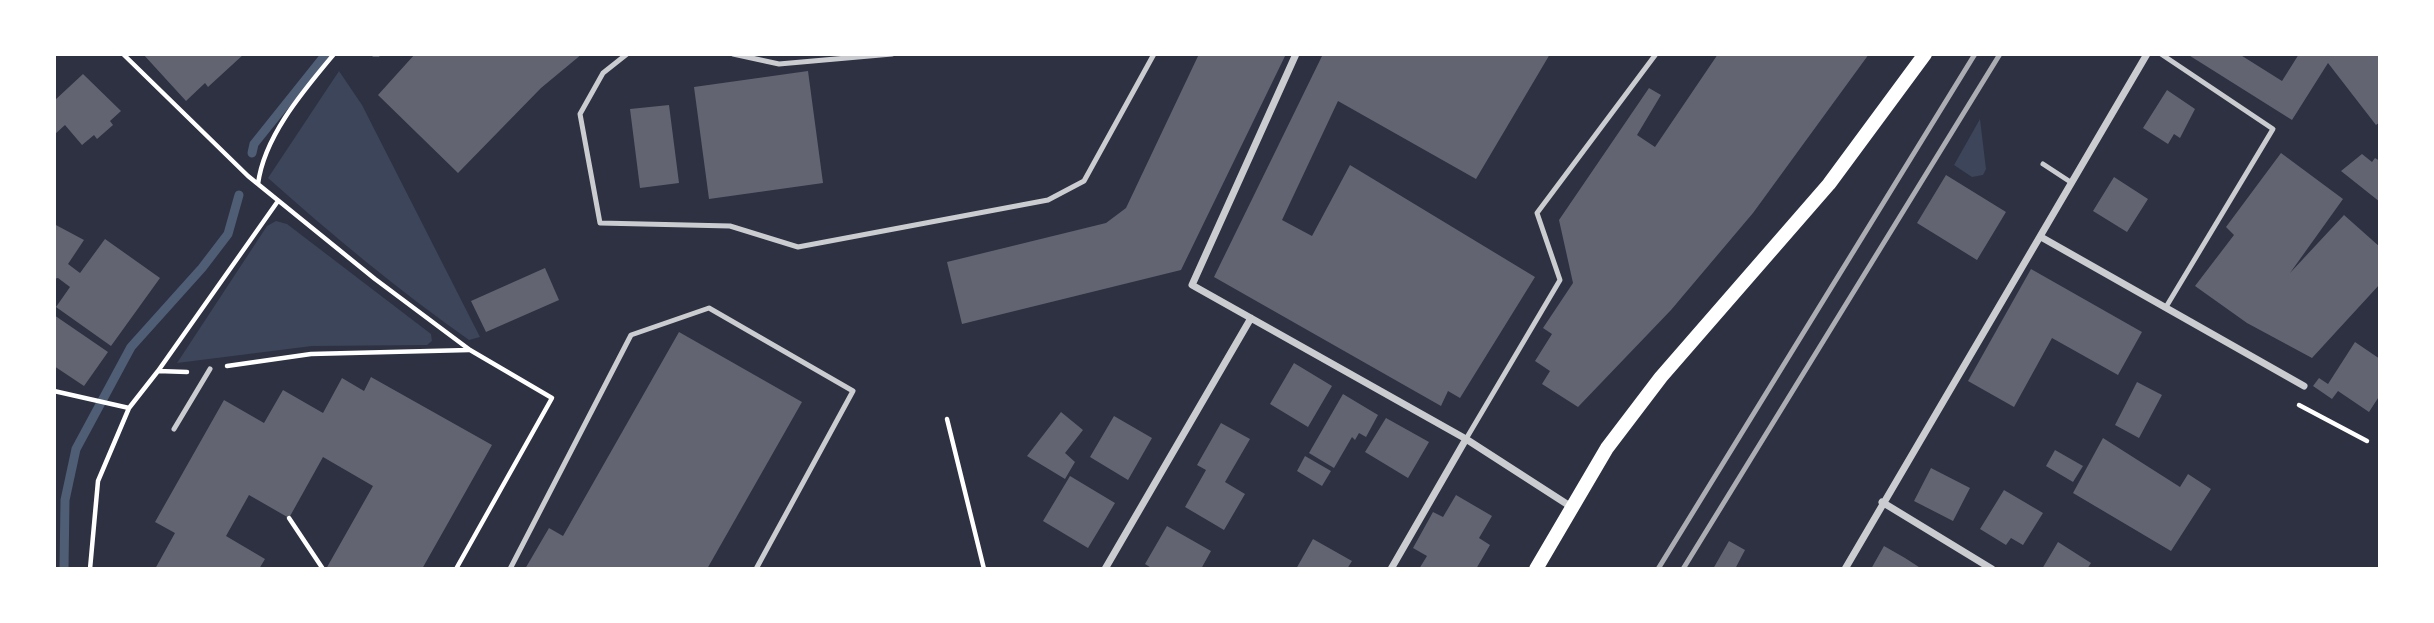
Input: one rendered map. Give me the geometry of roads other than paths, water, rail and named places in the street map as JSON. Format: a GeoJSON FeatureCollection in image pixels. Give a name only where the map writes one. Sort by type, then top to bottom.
{"type":"FeatureCollection","features":[{"type":"Feature","properties":{"kind":"main road"},"geometry":{"type":"LineString","coordinates":[[1536,569],[1607,448],[1661,377],[1829,184],[1925,54]]}},
{"type":"Feature","properties":{"kind":"street"},"geometry":{"type":"LineString","coordinates":[[1296,54],[1192,285],[1466,439],[1573,508]]}},
{"type":"Feature","properties":{"kind":"street"},"geometry":{"type":"LineString","coordinates":[[1844,569],[2147,54]]}},
{"type":"Feature","properties":{"kind":"street"},"geometry":{"type":"LineString","coordinates":[[2041,237],[2304,386]]}},
{"type":"Feature","properties":{"kind":"street"},"geometry":{"type":"LineString","coordinates":[[1105,569],[1251,318]]}},
{"type":"Feature","properties":{"kind":"street"},"geometry":{"type":"LineString","coordinates":[[1391,569],[1466,439]]}},
{"type":"Feature","properties":{"kind":"street"},"geometry":{"type":"LineString","coordinates":[[1881,502],[1992,569]]}},
{"type":"Feature","properties":{"kind":"lane"},"geometry":{"type":"LineString","coordinates":[[627,54],[603,72],[580,114],[600,223],[730,226],[798,247],[1048,200],[1067,193],[1084,181],[1154,54]]}},
{"type":"Feature","properties":{"kind":"lane"},"geometry":{"type":"LineString","coordinates":[[733,54],[779,64],[892,54]]}},
{"type":"Feature","properties":{"kind":"lane"},"geometry":{"type":"LineString","coordinates":[[1466,439],[1560,280],[1537,213],[1656,54]]}},
{"type":"Feature","properties":{"kind":"lane"},"geometry":{"type":"LineString","coordinates":[[2161,54],[2273,129],[2166,307]]}},
{"type":"Feature","properties":{"kind":"lane"},"geometry":{"type":"LineString","coordinates":[[2043,164],[2072,183]]}},
{"type":"Feature","properties":{"kind":"lane"},"geometry":{"type":"LineString","coordinates":[[510,569],[631,335],[709,308],[853,391],[756,569]]}},
{"type":"Feature","properties":{"kind":"lane"},"geometry":{"type":"LineString","coordinates":[[174,429],[210,369]]}},
{"type":"Feature","properties":{"kind":"waterway"},"geometry":{"type":"LineString","coordinates":[[252,153],[254,144],[326,54]]}},
{"type":"Feature","properties":{"kind":"waterway"},"geometry":{"type":"LineString","coordinates":[[64,569],[65,500],[76,449],[131,347],[202,268],[228,234],[239,195]]}},
{"type":"Feature","properties":{"kind":"railway"},"geometry":{"type":"LineString","coordinates":[[1658,569],[1975,54]]}},
{"type":"Feature","properties":{"kind":"railway"},"geometry":{"type":"LineString","coordinates":[[1683,569],[2000,54]]}}]}
